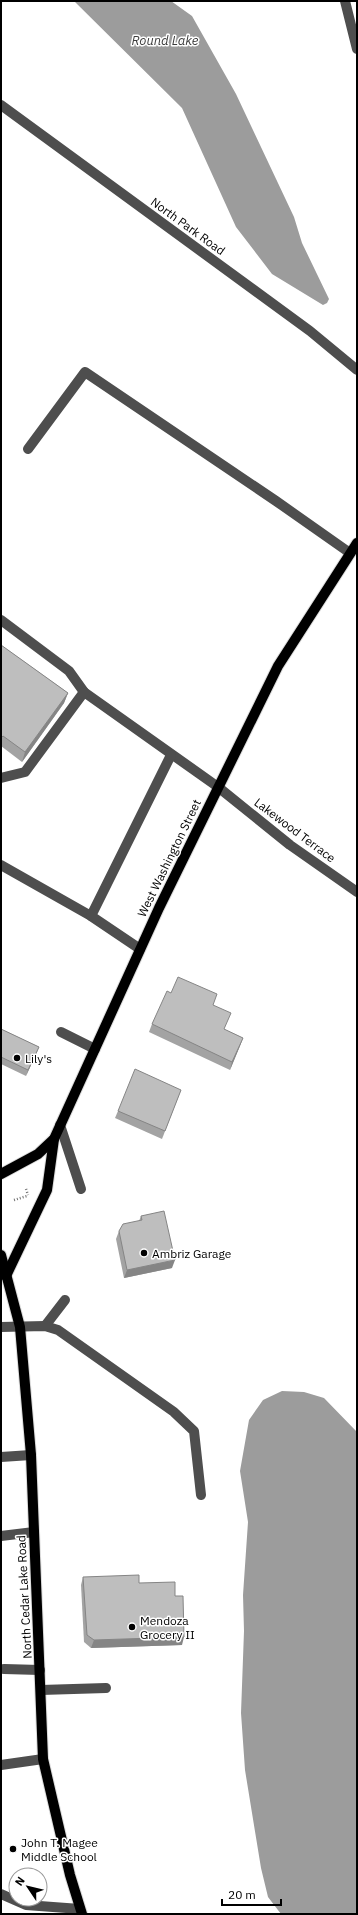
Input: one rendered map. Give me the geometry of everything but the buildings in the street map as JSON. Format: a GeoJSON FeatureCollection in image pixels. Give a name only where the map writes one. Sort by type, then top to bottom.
{"type":"FeatureCollection","features":[{"type":"Feature","properties":{"kind":"main road","name":"West Washington Street"},"geometry":{"type":"LineString","coordinates":[[1,1174],[38,1154],[54,1139],[158,908],[278,666],[354,549]]}},
{"type":"Feature","properties":{"kind":"main road"},"geometry":{"type":"LineString","coordinates":[[6,1276],[47,1190],[54,1139]]}},
{"type":"Feature","properties":{"kind":"main road","name":"North Cedar Lake Road"},"geometry":{"type":"LineString","coordinates":[[1,1255],[20,1327],[31,1455],[42,1690],[43,1759],[70,1875],[81,1911]]}},
{"type":"Feature","properties":{"kind":"street"},"geometry":{"type":"LineString","coordinates":[[345,1],[357,49]]}},
{"type":"Feature","properties":{"kind":"street","name":"North Park Road"},"geometry":{"type":"LineString","coordinates":[[1,105],[310,331],[357,370]]}},
{"type":"Feature","properties":{"kind":"street"},"geometry":{"type":"LineString","coordinates":[[28,449],[85,372],[276,501],[354,549]]}},
{"type":"Feature","properties":{"kind":"street","name":"Lakewood Terrace"},"geometry":{"type":"LineString","coordinates":[[1,620],[69,671],[84,692],[218,787],[290,844],[357,892]]}},
{"type":"Feature","properties":{"kind":"street"},"geometry":{"type":"LineString","coordinates":[[1,778],[25,772],[84,692]]}},
{"type":"Feature","properties":{"kind":"street"},"geometry":{"type":"LineString","coordinates":[[90,916],[171,755]]}},
{"type":"Feature","properties":{"kind":"street"},"geometry":{"type":"LineString","coordinates":[[1,864],[90,916],[140,950]]}},
{"type":"Feature","properties":{"kind":"street"},"geometry":{"type":"LineString","coordinates":[[61,1032],[95,1049]]}},
{"type":"Feature","properties":{"kind":"street"},"geometry":{"type":"LineString","coordinates":[[60,1125],[81,1189]]}},
{"type":"Feature","properties":{"kind":"street"},"geometry":{"type":"LineString","coordinates":[[44,1326],[65,1300]]}},
{"type":"Feature","properties":{"kind":"street"},"geometry":{"type":"LineString","coordinates":[[1,1327],[44,1326],[58,1330],[174,1412],[194,1431],[201,1495]]}},
{"type":"Feature","properties":{"kind":"street"},"geometry":{"type":"LineString","coordinates":[[1,1457],[31,1455]]}},
{"type":"Feature","properties":{"kind":"street"},"geometry":{"type":"LineString","coordinates":[[1,1536],[34,1532]]}},
{"type":"Feature","properties":{"kind":"street"},"geometry":{"type":"LineString","coordinates":[[4,1669],[40,1670]]}},
{"type":"Feature","properties":{"kind":"street"},"geometry":{"type":"LineString","coordinates":[[42,1690],[106,1688]]}},
{"type":"Feature","properties":{"kind":"street"},"geometry":{"type":"LineString","coordinates":[[1,1765],[43,1759]]}},
{"type":"Feature","properties":{"kind":"street"},"geometry":{"type":"LineString","coordinates":[[1,1894],[26,1905],[81,1911]]}},
{"type":"Feature","properties":{"kind":"path"},"geometry":{"type":"LineString","coordinates":[[14,1200],[28,1196],[26,1189]]}},
{"type":"Feature","properties":{"kind":"water","name":"Round Lake"},"geometry":{"type":"Polygon","coordinates":[[[74,1],[171,1],[192,16],[236,94],[294,217],[302,243],[329,299],[327,303],[323,305],[272,274],[236,227],[182,108],[74,1]]]}},
{"type":"Feature","properties":{"kind":"water"},"geometry":{"type":"Polygon","coordinates":[[[282,1391],[304,1392],[324,1398],[357,1432],[357,1914],[281,1914],[268,1897],[261,1868],[245,1770],[241,1713],[244,1631],[243,1595],[248,1522],[240,1471],[249,1420],[263,1400],[282,1391]]]}},
{"type":"Feature","properties":{"kind":"place","name":"Lily's"},"geometry":{"type":"Point","coordinates":[17,1058]}},
{"type":"Feature","properties":{"kind":"place","name":"Ambriz Garage"},"geometry":{"type":"Point","coordinates":[144,1253]}},
{"type":"Feature","properties":{"kind":"place","name":"Mendoza Grocery II"},"geometry":{"type":"Point","coordinates":[132,1627]}},
{"type":"Feature","properties":{"kind":"place","name":"John T. Magee Middle School"},"geometry":{"type":"Point","coordinates":[13,1849]}}]}
